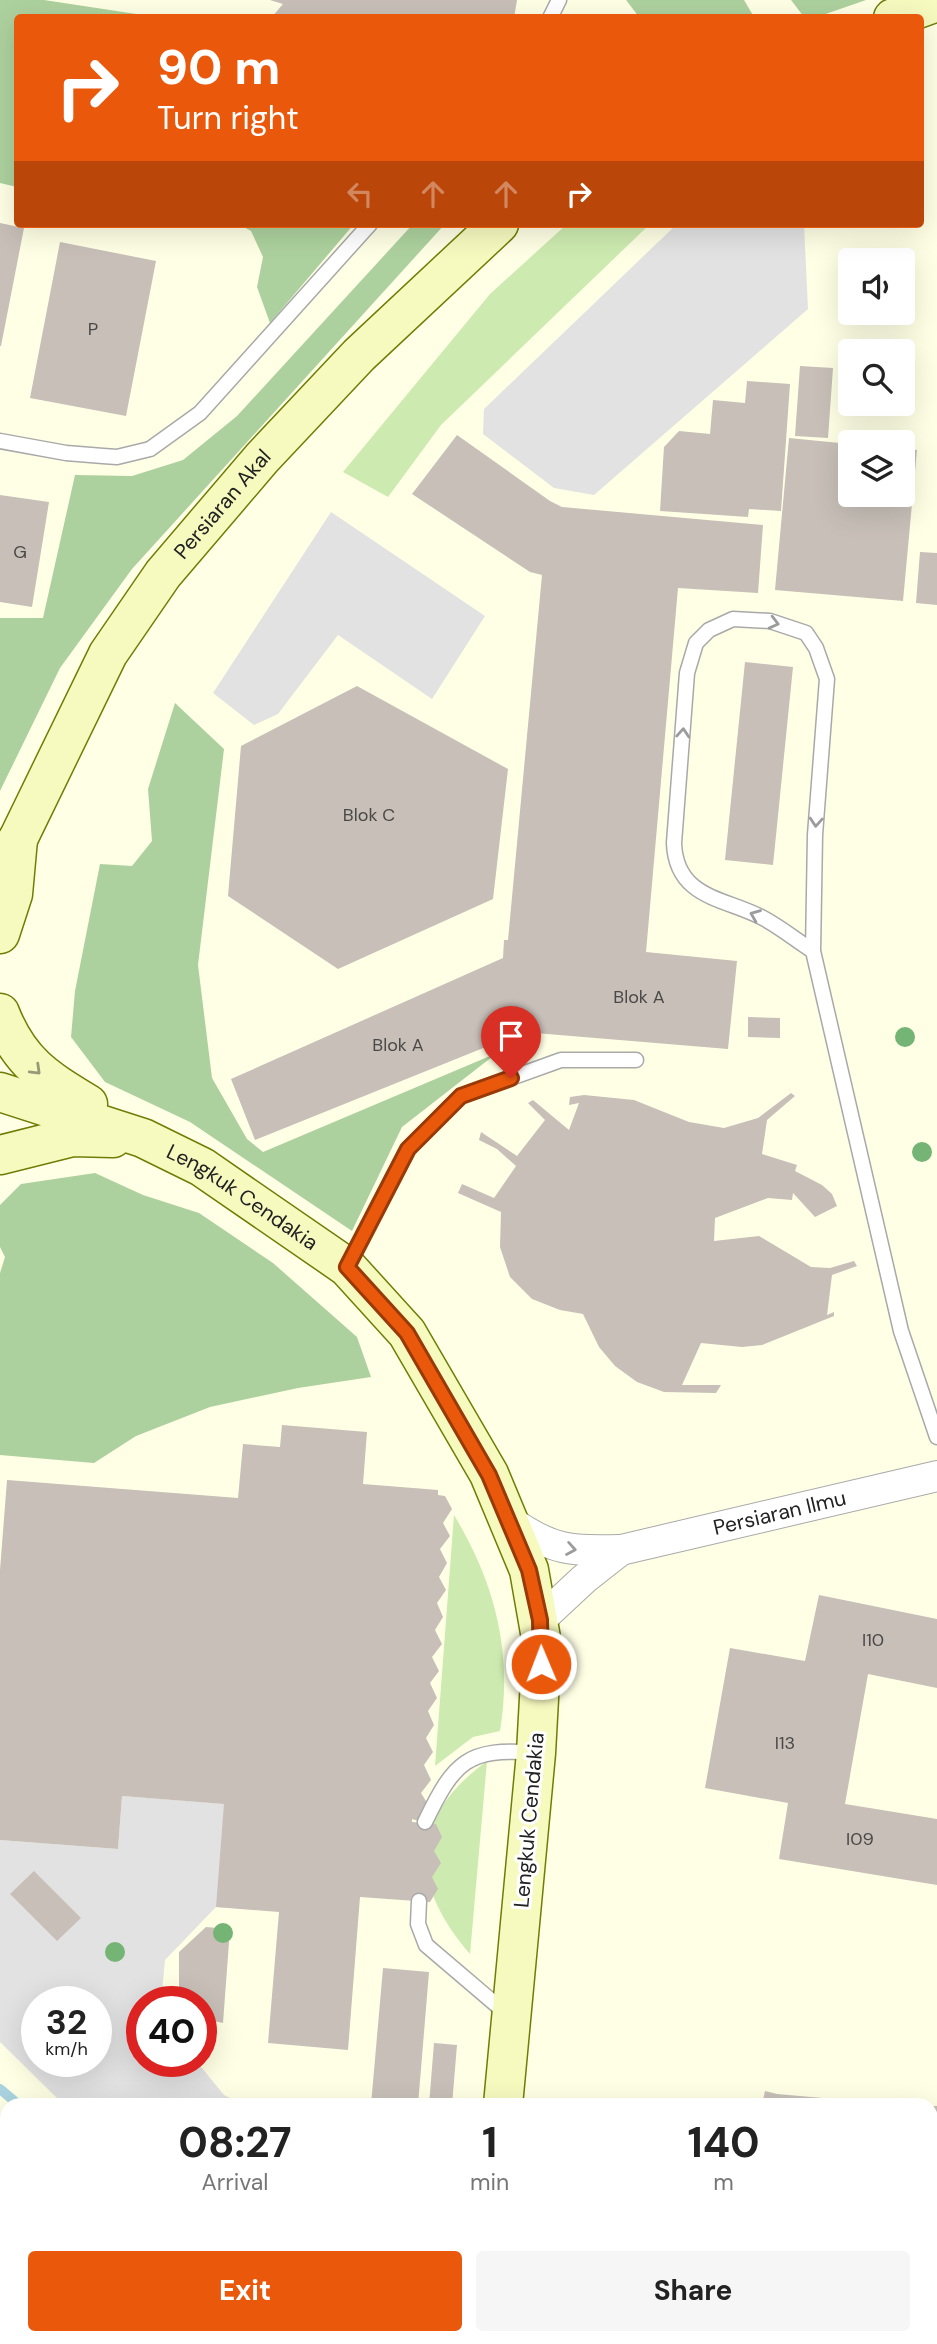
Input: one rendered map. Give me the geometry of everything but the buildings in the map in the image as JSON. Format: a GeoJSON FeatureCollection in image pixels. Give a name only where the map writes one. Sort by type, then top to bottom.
{"type":"FeatureCollection","features":[{"type":"Feature","properties":{"kind":"street"},"geometry":{"type":"LineString","coordinates":[[904,14],[937,2]]}},
{"type":"Feature","properties":{"kind":"street","name":"Persiaran Akal"},"geometry":{"type":"LineString","coordinates":[[0,934],[13,894],[9,852],[108,654],[163,574],[262,458],[359,355],[495,228]]}},
{"type":"Feature","properties":{"kind":"street"},"geometry":{"type":"LineString","coordinates":[[0,1013],[21,1056],[46,1079],[144,1138]]}},
{"type":"Feature","properties":{"kind":"street","name":"Lengkuk Cendakia"},"geometry":{"type":"LineString","coordinates":[[0,1092],[144,1138],[213,1174],[347,1267],[407,1333],[489,1475],[529,1570],[540,1620],[541,1657],[536,1753],[504,2098]]}},
{"type":"Feature","properties":{"kind":"street"},"geometry":{"type":"LineString","coordinates":[[0,1155],[72,1137],[144,1138]]}},
{"type":"Feature","properties":{"kind":"street","name":"Persiaran Ilmu"},"geometry":{"type":"LineString","coordinates":[[510,1521],[540,1542],[576,1551],[621,1550],[937,1476]]}},
{"type":"Feature","properties":{"kind":"street","name":"Persiaran Ilmu"},"geometry":{"type":"LineString","coordinates":[[540,1620],[584,1579],[621,1550]]}},
{"type":"Feature","properties":{"kind":"lane"},"geometry":{"type":"LineString","coordinates":[[0,441],[66,453],[117,457],[150,449],[200,413],[366,228]]}},
{"type":"Feature","properties":{"kind":"lane"},"geometry":{"type":"LineString","coordinates":[[813,951],[764,918],[707,897],[677,861],[674,843],[687,673],[696,643],[725,621],[770,621],[806,633],[816,648],[827,679],[815,835],[813,951],[901,1331],[937,1437]]}},
{"type":"Feature","properties":{"kind":"lane"},"geometry":{"type":"LineString","coordinates":[[347,1267],[408,1149],[461,1096],[561,1059],[636,1060]]}},
{"type":"Feature","properties":{"kind":"lane"},"geometry":{"type":"LineString","coordinates":[[425,1822],[440,1791],[458,1767],[481,1754],[499,1750],[536,1753]]}},
{"type":"Feature","properties":{"kind":"lane"},"geometry":{"type":"LineString","coordinates":[[419,1901],[418,1924],[426,1945],[511,2018]]}},
{"type":"Feature","properties":{"kind":"shaded area"},"geometry":{"type":"Polygon","coordinates":[[[0,0],[937,0],[937,2098],[0,2098],[0,0]]]}},
{"type":"Feature","properties":{"kind":"shaded area"},"geometry":{"type":"Polygon","coordinates":[[[673,228],[804,228],[808,309],[594,495],[554,488],[483,434],[484,409],[673,228]]]}},
{"type":"Feature","properties":{"kind":"shaded area"},"geometry":{"type":"Polygon","coordinates":[[[331,512],[485,616],[432,699],[338,635],[278,714],[254,725],[213,693],[331,512]]]}},
{"type":"Feature","properties":{"kind":"shaded area"},"geometry":{"type":"Polygon","coordinates":[[[122,1796],[253,1806],[245,1909],[216,1907],[165,1960],[163,1986],[126,1986],[126,2077],[209,2077],[224,2095],[230,2098],[57,2098],[36,2077],[112,2077],[112,1986],[21,1986],[21,2063],[0,2042],[0,1840],[118,1849],[122,1796]]]}},
{"type":"Feature","properties":{"kind":"green space"},"geometry":{"type":"Polygon","coordinates":[[[0,0],[44,0],[136,14],[14,14],[14,186],[0,183],[0,0]]]}},
{"type":"Feature","properties":{"kind":"green space"},"geometry":{"type":"Polygon","coordinates":[[[626,0],[744,0],[752,14],[637,14],[626,0]]]}},
{"type":"Feature","properties":{"kind":"green space"},"geometry":{"type":"Polygon","coordinates":[[[791,0],[866,0],[826,14],[802,14],[791,0]]]}},
{"type":"Feature","properties":{"kind":"green space"},"geometry":{"type":"Polygon","coordinates":[[[245,228],[351,228],[270,323],[257,287],[263,257],[251,231],[245,228]]]}},
{"type":"Feature","properties":{"kind":"green space"},"geometry":{"type":"Polygon","coordinates":[[[409,228],[441,228],[132,569],[60,668],[0,791],[0,618],[43,618],[75,475],[132,476],[183,460],[237,416],[409,228]]]}},
{"type":"Feature","properties":{"kind":"green space"},"geometry":{"type":"Polygon","coordinates":[[[563,228],[646,228],[441,425],[388,497],[343,472],[490,294],[563,228]]]}},
{"type":"Feature","properties":{"kind":"green space"},"geometry":{"type":"Polygon","coordinates":[[[175,703],[224,749],[198,965],[212,1078],[247,1139],[263,1152],[497,1053],[402,1127],[352,1231],[190,1122],[105,1082],[71,1037],[75,991],[100,864],[132,866],[152,841],[148,789],[175,703]]]}},
{"type":"Feature","properties":{"kind":"green space"},"geometry":{"type":"Polygon","coordinates":[[[95,1173],[143,1195],[199,1213],[273,1263],[357,1337],[371,1377],[298,1388],[210,1407],[136,1436],[94,1463],[0,1455],[0,1273],[5,1257],[0,1247],[0,1205],[21,1184],[95,1173]]]}},
{"type":"Feature","properties":{"kind":"green space"},"geometry":{"type":"Polygon","coordinates":[[[454,1515],[490,1592],[502,1646],[503,1702],[500,1731],[473,1737],[435,1766],[454,1515]]]}},
{"type":"Feature","properties":{"kind":"green space"},"geometry":{"type":"Polygon","coordinates":[[[487,1761],[470,1954],[450,1928],[436,1902],[428,1877],[426,1853],[431,1829],[443,1805],[461,1783],[487,1761]]]}},
{"type":"Feature","properties":{"kind":"waterway"},"geometry":{"type":"LineString","coordinates":[[0,2089],[11,2098]]}},
{"type":"Feature","properties":{"kind":"route"},"geometry":{"type":"LineString","coordinates":[[511,1078],[461,1096],[408,1149],[347,1267],[366,1289],[386,1306],[407,1333],[489,1475],[529,1570],[540,1620],[541,1664]]}}]}
